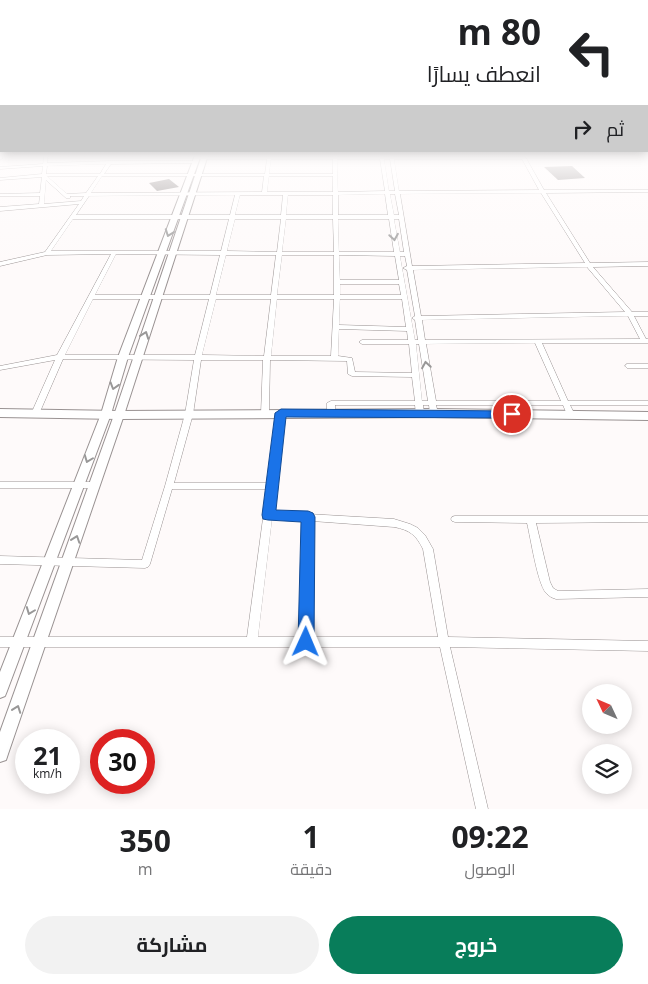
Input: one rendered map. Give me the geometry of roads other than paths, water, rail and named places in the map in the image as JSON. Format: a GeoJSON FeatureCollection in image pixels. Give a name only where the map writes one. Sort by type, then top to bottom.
{"type":"FeatureCollection","features":[{"type":"Feature","properties":{"kind":"main road"},"geometry":{"type":"LineString","coordinates":[[0,691],[79,485],[113,414],[137,357],[185,215],[187,194]]}},
{"type":"Feature","properties":{"kind":"main road"},"geometry":{"type":"LineString","coordinates":[[0,754],[95,485],[113,414],[123,357],[175,216],[187,194]]}},
{"type":"Feature","properties":{"kind":"main road"},"geometry":{"type":"LineString","coordinates":[[0,413],[265,414],[433,408],[571,415],[648,416]]}},
{"type":"Feature","properties":{"kind":"street"},"geometry":{"type":"LineString","coordinates":[[63,193],[74,202]]}},
{"type":"Feature","properties":{"kind":"street"},"geometry":{"type":"LineString","coordinates":[[398,193],[433,408],[566,403],[648,403]]}},
{"type":"Feature","properties":{"kind":"street"},"geometry":{"type":"LineString","coordinates":[[66,195],[410,193]]}},
{"type":"Feature","properties":{"kind":"street"},"geometry":{"type":"LineString","coordinates":[[543,193],[590,266],[630,314],[646,341]]}},
{"type":"Feature","properties":{"kind":"street"},"geometry":{"type":"LineString","coordinates":[[0,195],[42,194],[41,205]]}},
{"type":"Feature","properties":{"kind":"street"},"geometry":{"type":"LineString","coordinates":[[0,560],[145,564],[189,414],[198,358],[238,194]]}},
{"type":"Feature","properties":{"kind":"street"},"geometry":{"type":"LineString","coordinates":[[265,414],[267,358],[286,194]]}},
{"type":"Feature","properties":{"kind":"street"},"geometry":{"type":"LineString","coordinates":[[334,358],[337,298],[336,194]]}},
{"type":"Feature","properties":{"kind":"street"},"geometry":{"type":"LineString","coordinates":[[387,194],[412,342],[419,408]]}},
{"type":"Feature","properties":{"kind":"street"},"geometry":{"type":"LineString","coordinates":[[47,253],[86,195]]}},
{"type":"Feature","properties":{"kind":"street"},"geometry":{"type":"LineString","coordinates":[[0,209],[81,202]]}},
{"type":"Feature","properties":{"kind":"street"},"geometry":{"type":"LineString","coordinates":[[71,217],[185,215],[402,217]]}},
{"type":"Feature","properties":{"kind":"street"},"geometry":{"type":"LineString","coordinates":[[0,271],[3,263],[47,253],[279,252],[408,254]]}},
{"type":"Feature","properties":{"kind":"street"},"geometry":{"type":"LineString","coordinates":[[35,414],[60,357],[114,253]]}},
{"type":"Feature","properties":{"kind":"street"},"geometry":{"type":"LineString","coordinates":[[399,268],[648,264]]}},
{"type":"Feature","properties":{"kind":"street"},"geometry":{"type":"LineString","coordinates":[[336,282],[402,282]]}},
{"type":"Feature","properties":{"kind":"street"},"geometry":{"type":"LineString","coordinates":[[92,297],[273,299],[404,297]]}},
{"type":"Feature","properties":{"kind":"street"},"geometry":{"type":"LineString","coordinates":[[408,318],[648,314]]}},
{"type":"Feature","properties":{"kind":"street"},"geometry":{"type":"LineString","coordinates":[[336,327],[410,329]]}},
{"type":"Feature","properties":{"kind":"street"},"geometry":{"type":"LineString","coordinates":[[362,342],[646,341]]}},
{"type":"Feature","properties":{"kind":"street"},"geometry":{"type":"LineString","coordinates":[[538,342],[571,415]]}},
{"type":"Feature","properties":{"kind":"street"},"geometry":{"type":"LineString","coordinates":[[0,368],[60,357],[350,358],[352,374],[416,375]]}},
{"type":"Feature","properties":{"kind":"street"},"geometry":{"type":"LineString","coordinates":[[629,366],[648,366]]}},
{"type":"Feature","properties":{"kind":"street"},"geometry":{"type":"LineString","coordinates":[[252,642],[281,413]]}},
{"type":"Feature","properties":{"kind":"street"},"geometry":{"type":"LineString","coordinates":[[0,485],[95,485]]}},
{"type":"Feature","properties":{"kind":"street"},"geometry":{"type":"LineString","coordinates":[[169,486],[272,486]]}},
{"type":"Feature","properties":{"kind":"street"},"geometry":{"type":"LineString","coordinates":[[268,515],[394,523],[410,526],[420,536],[428,549],[444,642],[482,809]]}},
{"type":"Feature","properties":{"kind":"street"},"geometry":{"type":"LineString","coordinates":[[306,642],[308,517]]}},
{"type":"Feature","properties":{"kind":"street"},"geometry":{"type":"LineString","coordinates":[[455,519],[648,518]]}},
{"type":"Feature","properties":{"kind":"street"},"geometry":{"type":"LineString","coordinates":[[532,520],[545,582],[550,591],[556,595],[648,593]]}},
{"type":"Feature","properties":{"kind":"street"},"geometry":{"type":"LineString","coordinates":[[0,642],[444,642],[648,646]]}}]}
